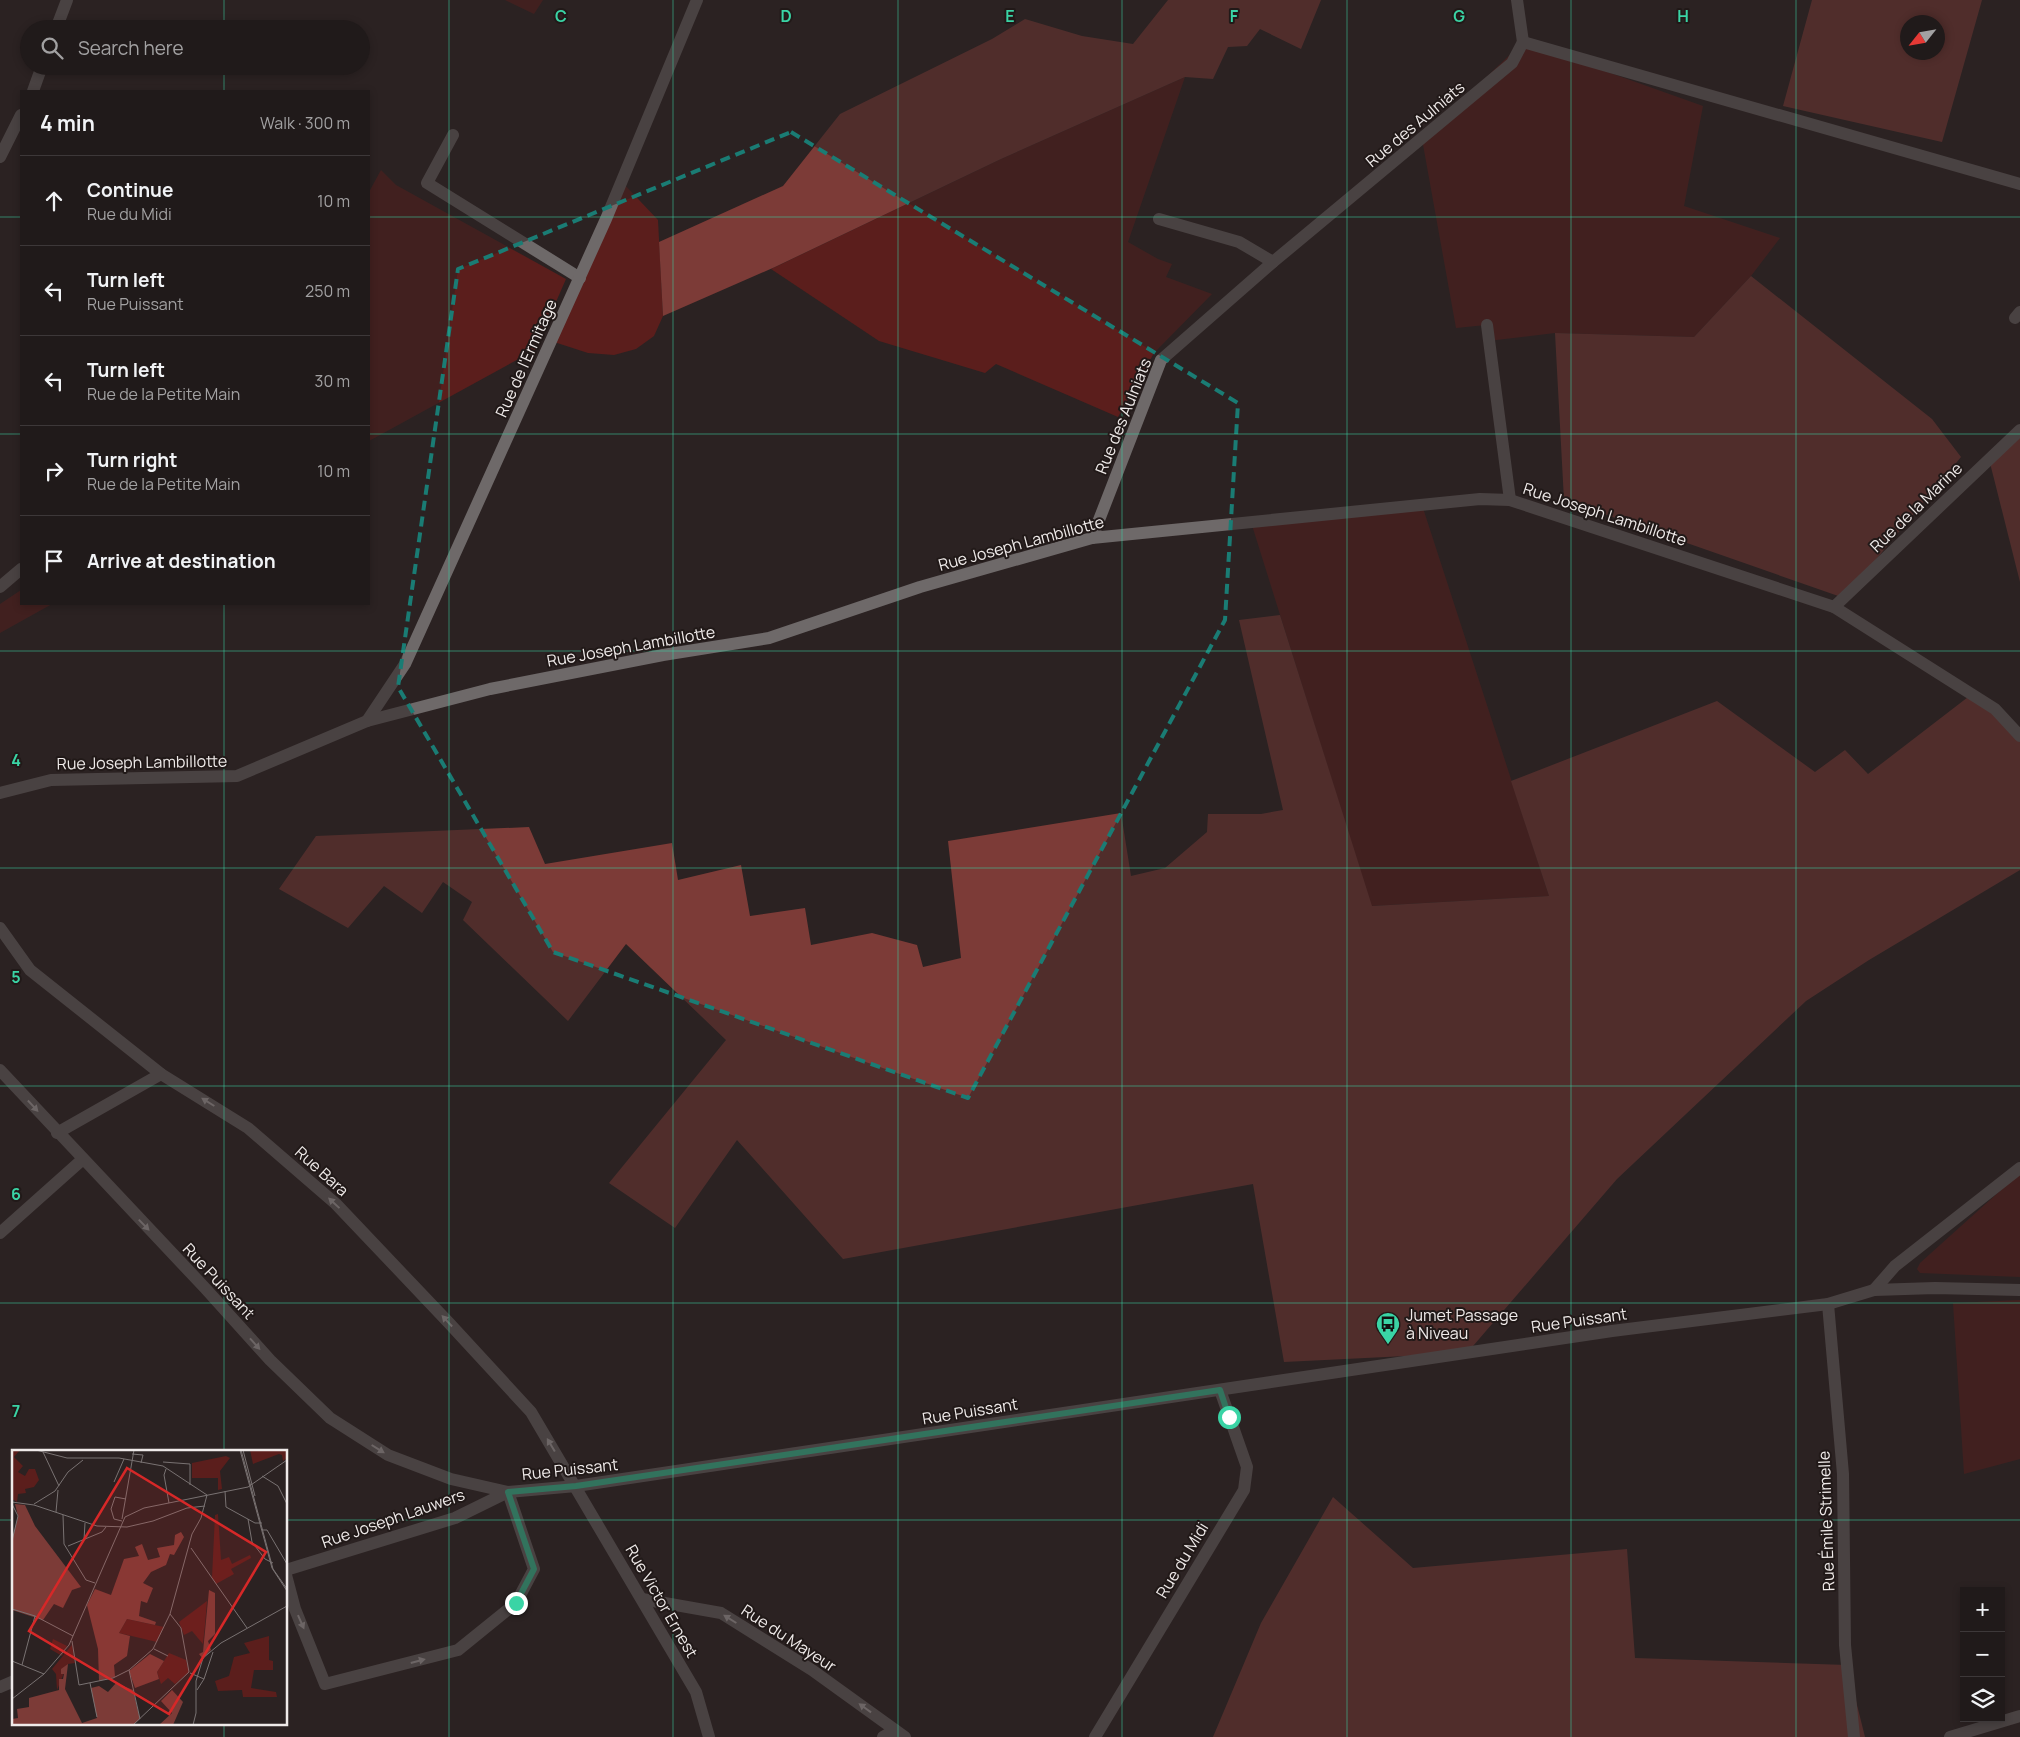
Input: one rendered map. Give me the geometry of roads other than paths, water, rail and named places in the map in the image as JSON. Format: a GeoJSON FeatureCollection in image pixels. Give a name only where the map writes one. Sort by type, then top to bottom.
{"type":"FeatureCollection","features":[{"type":"Feature","properties":{"kind":"street"},"geometry":{"type":"LineString","coordinates":[[59,20],[67,0]]}},
{"type":"Feature","properties":{"kind":"street","name":"Rue de l'Ermitage"},"geometry":{"type":"LineString","coordinates":[[367,721],[405,664],[606,220],[697,0]]}},
{"type":"Feature","properties":{"kind":"street"},"geometry":{"type":"LineString","coordinates":[[1517,0],[1523,42],[2020,184]]}},
{"type":"Feature","properties":{"kind":"street","name":"Rue des Aulniats"},"geometry":{"type":"LineString","coordinates":[[1092,538],[1161,360],[1273,262],[1512,63],[1523,42]]}},
{"type":"Feature","properties":{"kind":"street"},"geometry":{"type":"LineString","coordinates":[[33,90],[39,75]]}},
{"type":"Feature","properties":{"kind":"street"},"geometry":{"type":"LineString","coordinates":[[0,157],[20,117]]}},
{"type":"Feature","properties":{"kind":"street"},"geometry":{"type":"LineString","coordinates":[[453,135],[427,183],[580,278]]}},
{"type":"Feature","properties":{"kind":"street"},"geometry":{"type":"LineString","coordinates":[[1159,220],[1239,242],[1273,262]]}},
{"type":"Feature","properties":{"kind":"street"},"geometry":{"type":"LineString","coordinates":[[1487,325],[1510,500]]}},
{"type":"Feature","properties":{"kind":"street","name":"Rue de la Marine"},"geometry":{"type":"LineString","coordinates":[[1834,607],[2020,430]]}},
{"type":"Feature","properties":{"kind":"street","name":"Rue Joseph Lambillotte"},"geometry":{"type":"LineString","coordinates":[[0,793],[51,780],[237,776],[367,721],[490,690],[663,655],[769,638],[920,587],[1092,538],[1470,500],[1510,500],[1834,607],[1995,709],[2020,736]]}},
{"type":"Feature","properties":{"kind":"street"},"geometry":{"type":"LineString","coordinates":[[0,587],[20,570]]}},
{"type":"Feature","properties":{"kind":"street","name":"Rue Bara"},"geometry":{"type":"LineString","coordinates":[[0,928],[30,970],[161,1074],[248,1128],[336,1204],[531,1412],[576,1486]]}},
{"type":"Feature","properties":{"kind":"street","name":"Rue Puissant"},"geometry":{"type":"LineString","coordinates":[[0,1070],[270,1360],[330,1418],[388,1455],[451,1479],[508,1492],[576,1486],[1612,1331],[1828,1304],[1874,1290],[1935,1288],[2020,1290]]}},
{"type":"Feature","properties":{"kind":"street"},"geometry":{"type":"LineString","coordinates":[[57,1133],[161,1074]]}},
{"type":"Feature","properties":{"kind":"street"},"geometry":{"type":"LineString","coordinates":[[0,1233],[83,1159]]}},
{"type":"Feature","properties":{"kind":"street"},"geometry":{"type":"LineString","coordinates":[[1874,1290],[1895,1266],[2020,1168]]}},
{"type":"Feature","properties":{"kind":"street","name":"Rue Émile Strimelle"},"geometry":{"type":"LineString","coordinates":[[1828,1304],[1842,1474],[1845,1645],[1854,1737]]}},
{"type":"Feature","properties":{"kind":"street","name":"Rue du Midi"},"geometry":{"type":"LineString","coordinates":[[1095,1737],[1244,1490],[1246,1467],[1220,1390]]}},
{"type":"Feature","properties":{"kind":"street","name":"Rue Victor Ernest"},"geometry":{"type":"LineString","coordinates":[[576,1486],[696,1692],[709,1737]]}},
{"type":"Feature","properties":{"kind":"street"},"geometry":{"type":"LineString","coordinates":[[288,1583],[295,1609],[325,1684],[458,1650],[516,1603],[534,1569],[508,1492]]}},
{"type":"Feature","properties":{"kind":"street","name":"Rue Joseph Lauwers"},"geometry":{"type":"LineString","coordinates":[[288,1569],[456,1518],[508,1492]]}},
{"type":"Feature","properties":{"kind":"street","name":"Rue du Mayeur"},"geometry":{"type":"LineString","coordinates":[[642,1599],[721,1613],[812,1670],[900,1734]]}},
{"type":"Feature","properties":{"kind":"street"},"geometry":{"type":"LineString","coordinates":[[0,1687],[12,1682]]}},
{"type":"Feature","properties":{"kind":"street"},"geometry":{"type":"LineString","coordinates":[[1950,1737],[2020,1716]]}},
{"type":"Feature","properties":{"kind":"street"},"geometry":{"type":"LineString","coordinates":[[883,1737],[900,1734]]}},
{"type":"Feature","properties":{"kind":"place","name":"Jumet Passage à Niveau"},"geometry":{"type":"Point","coordinates":[1388,1345]}}]}
